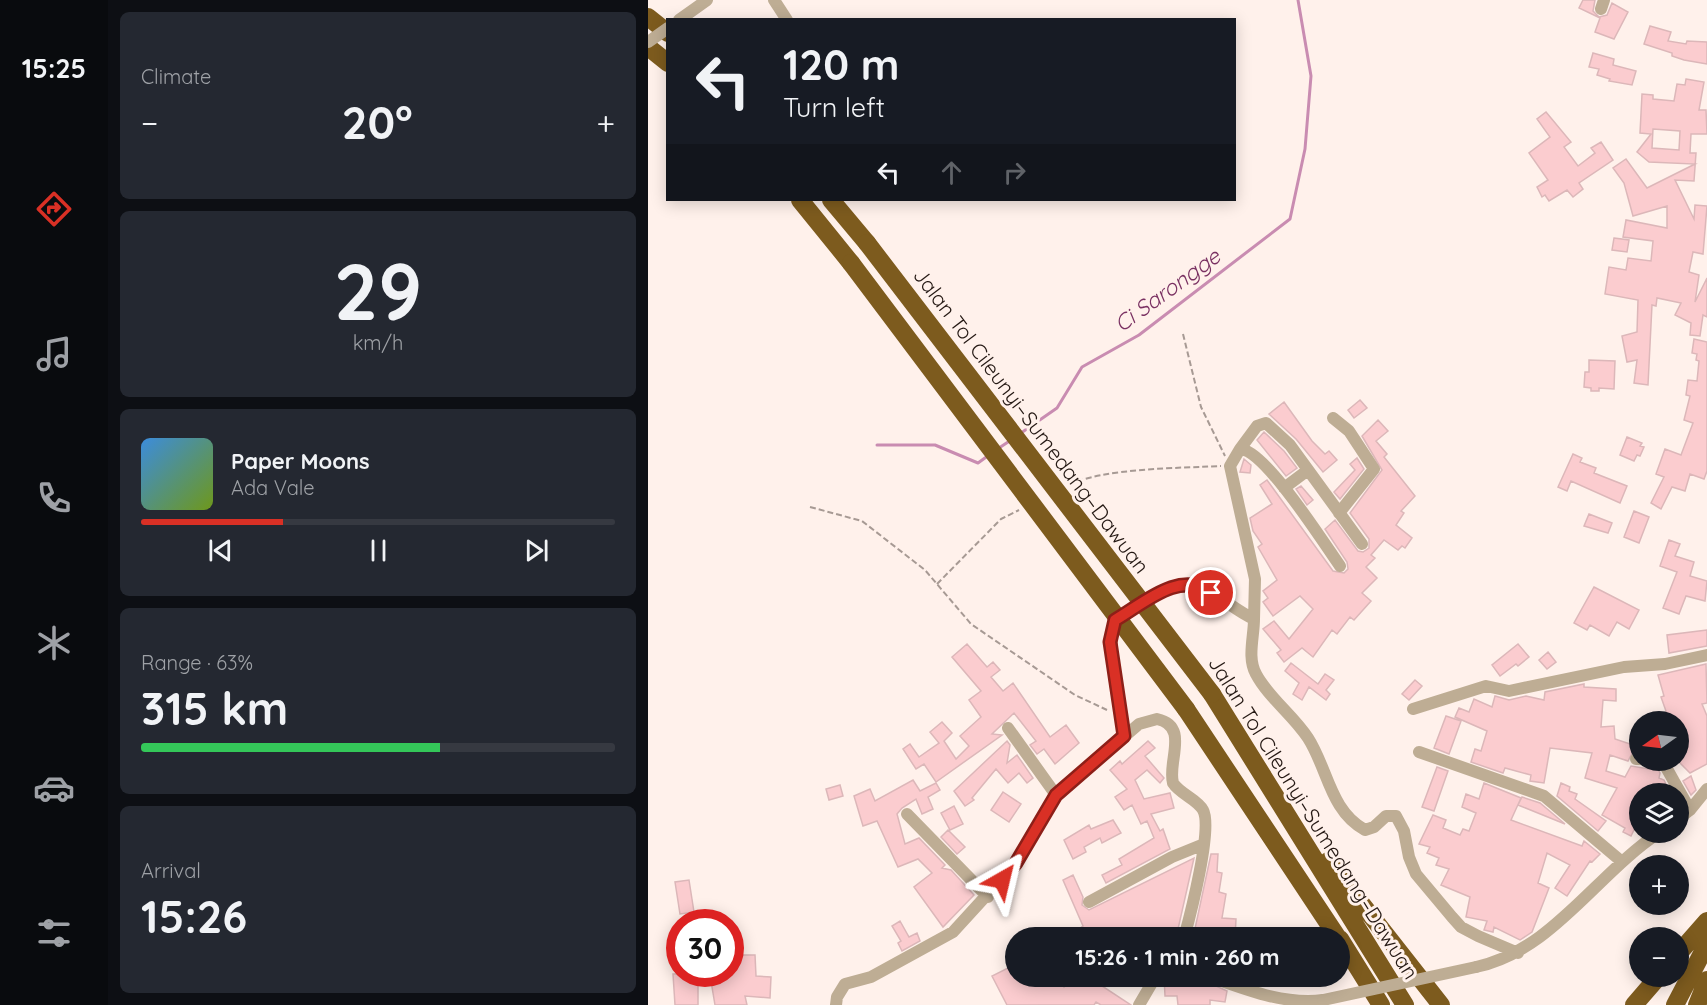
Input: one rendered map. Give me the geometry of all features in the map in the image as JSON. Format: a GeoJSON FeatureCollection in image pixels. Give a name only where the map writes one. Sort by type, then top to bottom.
{"type":"FeatureCollection","features":[{"type":"Feature","properties":{"kind":"highway"},"geometry":{"type":"LineString","coordinates":[[648,17],[666,31]]}},
{"type":"Feature","properties":{"kind":"highway"},"geometry":{"type":"LineString","coordinates":[[648,46],[666,61]]}},
{"type":"Feature","properties":{"kind":"highway","name":"Jalan Tol Cileunyi–Sumedang–Dawuan"},"geometry":{"type":"LineString","coordinates":[[801,201],[1186,709],[1331,927]]}},
{"type":"Feature","properties":{"kind":"highway","name":"Jalan Tol Cileunyi–Sumedang–Dawuan"},"geometry":{"type":"LineString","coordinates":[[832,201],[867,243],[1212,694],[1405,1005]]}},
{"type":"Feature","properties":{"kind":"highway"},"geometry":{"type":"LineString","coordinates":[[1275,793],[1441,1005]]}},
{"type":"Feature","properties":{"kind":"highway"},"geometry":{"type":"LineString","coordinates":[[1689,941],[1707,921]]}},
{"type":"Feature","properties":{"kind":"highway"},"geometry":{"type":"LineString","coordinates":[[1676,1005],[1707,944]]}},
{"type":"Feature","properties":{"kind":"highway","name":"Jalan Tol Cileunyi–Sumedang–Dawuan"},"geometry":{"type":"LineString","coordinates":[[1350,957],[1381,1005]]}},
{"type":"Feature","properties":{"kind":"highway"},"geometry":{"type":"LineString","coordinates":[[1350,960],[1374,1005]]}},
{"type":"Feature","properties":{"kind":"highway"},"geometry":{"type":"LineString","coordinates":[[1685,1005],[1707,963]]}},
{"type":"Feature","properties":{"kind":"highway"},"geometry":{"type":"LineString","coordinates":[[1697,1005],[1707,980]]}},
{"type":"Feature","properties":{"kind":"highway"},"geometry":{"type":"LineString","coordinates":[[1634,1005],[1650,987]]}},
{"type":"Feature","properties":{"kind":"street"},"geometry":{"type":"LineString","coordinates":[[682,18],[707,0]]}},
{"type":"Feature","properties":{"kind":"street"},"geometry":{"type":"LineString","coordinates":[[774,0],[786,18]]}},
{"type":"Feature","properties":{"kind":"street"},"geometry":{"type":"LineString","coordinates":[[648,42],[666,29]]}},
{"type":"Feature","properties":{"kind":"street"},"geometry":{"type":"LineString","coordinates":[[1334,418],[1349,431],[1374,469],[1339,513]]}},
{"type":"Feature","properties":{"kind":"street"},"geometry":{"type":"LineString","coordinates":[[1362,544],[1290,445],[1266,423],[1257,426],[1230,466],[1255,579],[1251,656],[1256,674],[1308,738],[1336,802],[1346,816],[1365,830],[1374,828],[1386,816],[1398,818],[1416,874],[1452,917],[1461,927],[1518,953]]}},
{"type":"Feature","properties":{"kind":"street"},"geometry":{"type":"LineString","coordinates":[[1240,449],[1253,452],[1284,488],[1340,566]]}},
{"type":"Feature","properties":{"kind":"street"},"geometry":{"type":"LineString","coordinates":[[1284,488],[1308,470]]}},
{"type":"Feature","properties":{"kind":"street"},"geometry":{"type":"LineString","coordinates":[[1124,736],[1110,642],[1115,620],[1161,592],[1185,584],[1205,589],[1254,619]]}},
{"type":"Feature","properties":{"kind":"street"},"geometry":{"type":"LineString","coordinates":[[1413,709],[1486,686],[1509,691],[1624,667],[1665,664],[1707,656]]}},
{"type":"Feature","properties":{"kind":"street"},"geometry":{"type":"LineString","coordinates":[[836,1005],[837,997],[845,984],[872,977],[953,932],[988,897],[1016,863],[1056,795],[1124,736],[1148,720],[1157,719],[1169,724],[1176,738],[1173,783],[1202,808],[1206,817],[1204,844],[1186,927]]}},
{"type":"Feature","properties":{"kind":"street"},"geometry":{"type":"LineString","coordinates":[[1008,728],[1056,795]]}},
{"type":"Feature","properties":{"kind":"street"},"geometry":{"type":"LineString","coordinates":[[1419,752],[1473,773],[1503,781],[1515,788],[1544,796],[1621,861]]}},
{"type":"Feature","properties":{"kind":"street"},"geometry":{"type":"LineString","coordinates":[[1668,771],[1690,810],[1707,789]]}},
{"type":"Feature","properties":{"kind":"street"},"geometry":{"type":"LineString","coordinates":[[907,814],[988,897]]}},
{"type":"Feature","properties":{"kind":"street"},"geometry":{"type":"LineString","coordinates":[[1240,987],[1281,1001],[1319,1002],[1494,963],[1518,953],[1544,935],[1621,861],[1645,843]]}},
{"type":"Feature","properties":{"kind":"street"},"geometry":{"type":"LineString","coordinates":[[1089,902],[1172,857],[1204,844]]}},
{"type":"Feature","properties":{"kind":"street"},"geometry":{"type":"LineString","coordinates":[[1139,1005],[1150,987]]}},
{"type":"Feature","properties":{"kind":"path"},"geometry":{"type":"LineString","coordinates":[[1182,334],[1201,407],[1230,466]]}},
{"type":"Feature","properties":{"kind":"path"},"geometry":{"type":"LineString","coordinates":[[810,507],[862,521],[925,570],[971,624],[1075,695],[1121,716]]}},
{"type":"Feature","properties":{"kind":"building"},"geometry":{"type":"Polygon","coordinates":[[[1583,0],[1595,0],[1593,11],[1599,17],[1607,15],[1612,3],[1628,12],[1614,39],[1595,32],[1600,18],[1579,8],[1583,0]]]}},
{"type":"Feature","properties":{"kind":"building"},"geometry":{"type":"Polygon","coordinates":[[[1650,26],[1671,32],[1668,41],[1686,44],[1687,41],[1707,42],[1707,64],[1684,60],[1672,56],[1672,53],[1644,44],[1650,26]]]}},
{"type":"Feature","properties":{"kind":"building"},"geometry":{"type":"Polygon","coordinates":[[[1593,53],[1614,59],[1613,65],[1636,71],[1632,85],[1609,81],[1610,79],[1597,75],[1599,69],[1589,67],[1593,53]]]}},
{"type":"Feature","properties":{"kind":"building"},"geometry":{"type":"Polygon","coordinates":[[[1686,79],[1704,82],[1699,110],[1706,110],[1707,134],[1691,134],[1690,153],[1696,153],[1694,181],[1675,180],[1694,219],[1695,205],[1707,206],[1703,254],[1693,252],[1689,272],[1699,275],[1695,302],[1707,278],[1707,317],[1703,315],[1700,336],[1690,335],[1691,323],[1675,315],[1681,303],[1657,298],[1656,306],[1652,305],[1648,385],[1634,383],[1637,360],[1627,362],[1622,336],[1637,332],[1638,300],[1605,294],[1609,267],[1626,270],[1628,258],[1651,261],[1653,241],[1623,237],[1626,220],[1667,228],[1667,206],[1633,216],[1624,183],[1613,168],[1626,159],[1647,188],[1695,164],[1649,162],[1637,152],[1651,134],[1640,133],[1642,94],[1653,95],[1653,99],[1674,101],[1677,84],[1685,85],[1686,79]],[[1653,129],[1652,148],[1679,150],[1680,131],[1653,129]]]}},
{"type":"Feature","properties":{"kind":"building"},"geometry":{"type":"Polygon","coordinates":[[[1546,112],[1571,142],[1564,147],[1578,166],[1595,153],[1591,148],[1601,142],[1613,160],[1579,183],[1583,189],[1573,197],[1567,190],[1549,201],[1545,195],[1542,197],[1537,187],[1548,180],[1529,153],[1550,137],[1537,119],[1546,112]]]}},
{"type":"Feature","properties":{"kind":"building"},"geometry":{"type":"Polygon","coordinates":[[[1614,238],[1629,240],[1627,252],[1612,250],[1614,238]]]}},
{"type":"Feature","properties":{"kind":"building"},"geometry":{"type":"Polygon","coordinates":[[[1694,339],[1707,342],[1707,471],[1704,479],[1690,474],[1685,491],[1672,487],[1661,509],[1651,503],[1664,477],[1656,474],[1665,449],[1681,455],[1693,423],[1684,420],[1690,396],[1686,395],[1688,380],[1697,381],[1699,361],[1696,360],[1697,354],[1692,353],[1694,339]]]}},
{"type":"Feature","properties":{"kind":"building"},"geometry":{"type":"Polygon","coordinates":[[[1589,360],[1615,361],[1614,389],[1599,388],[1599,391],[1591,391],[1591,388],[1584,387],[1585,372],[1589,372],[1589,360]]]}},
{"type":"Feature","properties":{"kind":"building"},"geometry":{"type":"Polygon","coordinates":[[[1360,400],[1367,408],[1354,418],[1348,410],[1360,400]]]}},
{"type":"Feature","properties":{"kind":"building"},"geometry":{"type":"Polygon","coordinates":[[[1284,402],[1312,441],[1325,454],[1329,451],[1337,460],[1323,472],[1296,439],[1269,414],[1284,402]]]}},
{"type":"Feature","properties":{"kind":"building"},"geometry":{"type":"Polygon","coordinates":[[[1378,420],[1388,431],[1376,441],[1387,454],[1384,457],[1415,496],[1401,511],[1404,513],[1396,525],[1412,538],[1405,548],[1402,546],[1398,550],[1384,540],[1371,555],[1375,558],[1366,567],[1377,578],[1362,593],[1371,601],[1354,620],[1350,617],[1337,634],[1332,630],[1313,657],[1302,648],[1284,662],[1277,653],[1281,650],[1263,629],[1274,621],[1289,639],[1313,609],[1300,596],[1273,616],[1263,602],[1268,598],[1263,591],[1277,580],[1258,547],[1262,544],[1253,531],[1250,518],[1272,504],[1260,485],[1267,480],[1333,571],[1344,573],[1348,569],[1347,562],[1325,529],[1335,520],[1358,551],[1363,552],[1369,548],[1369,539],[1350,513],[1382,470],[1362,436],[1378,420]]]}},
{"type":"Feature","properties":{"kind":"building"},"geometry":{"type":"Polygon","coordinates":[[[1264,432],[1284,451],[1297,468],[1286,476],[1257,440],[1264,432]]]}},
{"type":"Feature","properties":{"kind":"building"},"geometry":{"type":"Polygon","coordinates":[[[1627,437],[1642,443],[1640,446],[1644,447],[1640,456],[1637,455],[1634,461],[1620,455],[1627,437]]]}},
{"type":"Feature","properties":{"kind":"building"},"geometry":{"type":"Polygon","coordinates":[[[1573,454],[1582,458],[1580,462],[1596,468],[1594,473],[1627,486],[1620,503],[1571,481],[1567,491],[1558,487],[1573,454]]]}},
{"type":"Feature","properties":{"kind":"building"},"geometry":{"type":"Polygon","coordinates":[[[1357,458],[1364,469],[1340,499],[1334,492],[1355,470],[1350,464],[1357,458]]]}},
{"type":"Feature","properties":{"kind":"building"},"geometry":{"type":"Polygon","coordinates":[[[1244,459],[1251,465],[1250,473],[1240,472],[1244,459]]]}},
{"type":"Feature","properties":{"kind":"building"},"geometry":{"type":"Polygon","coordinates":[[[1301,486],[1313,500],[1307,505],[1296,489],[1301,486]]]}},
{"type":"Feature","properties":{"kind":"building"},"geometry":{"type":"Polygon","coordinates":[[[1634,511],[1649,517],[1639,543],[1624,537],[1634,511]]]}},
{"type":"Feature","properties":{"kind":"building"},"geometry":{"type":"Polygon","coordinates":[[[1589,514],[1612,523],[1608,533],[1584,526],[1589,514]]]}},
{"type":"Feature","properties":{"kind":"building"},"geometry":{"type":"Polygon","coordinates":[[[1669,540],[1680,544],[1675,556],[1694,562],[1690,576],[1707,581],[1705,601],[1686,596],[1679,614],[1663,608],[1677,572],[1660,566],[1669,540]]]}},
{"type":"Feature","properties":{"kind":"building"},"geometry":{"type":"Polygon","coordinates":[[[1594,587],[1639,610],[1629,629],[1617,622],[1609,636],[1590,625],[1587,630],[1574,623],[1594,587]]]}},
{"type":"Feature","properties":{"kind":"building"},"geometry":{"type":"Polygon","coordinates":[[[1707,630],[1707,646],[1669,653],[1667,635],[1707,630]]]}},
{"type":"Feature","properties":{"kind":"building"},"geometry":{"type":"Polygon","coordinates":[[[967,644],[987,667],[993,662],[1000,670],[991,677],[1003,691],[1013,683],[1050,737],[1066,725],[1079,743],[1055,764],[1044,749],[1037,754],[1030,745],[1036,741],[1014,713],[992,734],[1002,735],[936,782],[924,764],[916,769],[903,749],[910,744],[919,757],[939,743],[930,732],[942,722],[952,733],[944,741],[956,759],[969,746],[960,736],[981,717],[969,700],[981,691],[952,657],[967,644]]]}},
{"type":"Feature","properties":{"kind":"building"},"geometry":{"type":"Polygon","coordinates":[[[1518,644],[1529,657],[1500,676],[1492,665],[1518,644]]]}},
{"type":"Feature","properties":{"kind":"building"},"geometry":{"type":"Polygon","coordinates":[[[1548,652],[1556,662],[1547,669],[1539,660],[1548,652]]]}},
{"type":"Feature","properties":{"kind":"building"},"geometry":{"type":"Polygon","coordinates":[[[1291,663],[1318,684],[1325,674],[1334,680],[1326,690],[1330,694],[1326,700],[1309,687],[1302,700],[1293,694],[1299,683],[1285,671],[1291,663]]]}},
{"type":"Feature","properties":{"kind":"building"},"geometry":{"type":"Polygon","coordinates":[[[1706,664],[1707,703],[1702,704],[1707,716],[1707,764],[1690,773],[1688,771],[1689,711],[1666,711],[1661,697],[1664,696],[1658,675],[1706,664]]]}},
{"type":"Feature","properties":{"kind":"building"},"geometry":{"type":"Polygon","coordinates":[[[1415,680],[1422,686],[1409,700],[1402,694],[1415,680]]]}},
{"type":"Feature","properties":{"kind":"building"},"geometry":{"type":"Polygon","coordinates":[[[1584,684],[1584,687],[1616,689],[1616,701],[1603,700],[1601,727],[1614,726],[1615,739],[1629,744],[1629,759],[1628,761],[1610,755],[1606,771],[1625,777],[1629,770],[1659,771],[1659,778],[1666,783],[1629,783],[1629,835],[1623,832],[1625,828],[1602,815],[1617,788],[1585,778],[1592,753],[1550,748],[1544,783],[1530,781],[1531,775],[1505,768],[1503,773],[1471,762],[1475,749],[1481,751],[1487,731],[1455,717],[1459,708],[1469,712],[1474,699],[1492,707],[1495,696],[1509,700],[1526,696],[1544,700],[1545,692],[1584,684]]]}},
{"type":"Feature","properties":{"kind":"building"},"geometry":{"type":"Polygon","coordinates":[[[1446,716],[1461,721],[1449,754],[1434,748],[1446,716]]]}},
{"type":"Feature","properties":{"kind":"building"},"geometry":{"type":"Polygon","coordinates":[[[1007,741],[1010,745],[1007,763],[1017,755],[1033,778],[1027,783],[1019,773],[1008,783],[996,769],[972,798],[974,800],[965,806],[954,791],[1007,741]]]}},
{"type":"Feature","properties":{"kind":"building"},"geometry":{"type":"Polygon","coordinates":[[[1148,741],[1155,748],[1145,756],[1164,778],[1160,783],[1147,770],[1135,780],[1144,799],[1170,793],[1174,808],[1151,814],[1160,831],[1163,829],[1170,849],[1106,883],[1102,875],[1122,865],[1119,859],[1154,838],[1147,821],[1141,824],[1132,805],[1124,810],[1115,797],[1127,789],[1110,770],[1120,761],[1122,764],[1148,741]]]}},
{"type":"Feature","properties":{"kind":"building"},"geometry":{"type":"Polygon","coordinates":[[[1437,767],[1448,771],[1434,811],[1422,807],[1437,767]]]}},
{"type":"Feature","properties":{"kind":"building"},"geometry":{"type":"Polygon","coordinates":[[[1691,776],[1696,790],[1691,795],[1689,783],[1683,781],[1691,776]]]}},
{"type":"Feature","properties":{"kind":"building"},"geometry":{"type":"Polygon","coordinates":[[[913,780],[920,791],[936,783],[940,790],[928,797],[933,809],[922,814],[916,799],[897,814],[905,844],[919,838],[945,865],[942,868],[951,870],[974,895],[943,927],[914,887],[932,873],[918,859],[898,867],[877,821],[863,826],[854,796],[870,789],[875,801],[913,780]]]}},
{"type":"Feature","properties":{"kind":"building"},"geometry":{"type":"Polygon","coordinates":[[[1484,783],[1521,798],[1511,820],[1582,846],[1584,841],[1600,854],[1592,862],[1590,861],[1567,896],[1555,888],[1570,865],[1547,853],[1538,883],[1549,888],[1532,932],[1520,940],[1494,927],[1493,932],[1484,930],[1487,921],[1466,917],[1470,897],[1441,885],[1449,869],[1436,865],[1439,858],[1427,853],[1430,847],[1419,844],[1433,815],[1446,820],[1443,828],[1460,835],[1463,829],[1469,831],[1476,813],[1462,807],[1466,794],[1479,799],[1484,783]]]}},
{"type":"Feature","properties":{"kind":"building"},"geometry":{"type":"Polygon","coordinates":[[[1561,783],[1570,787],[1569,791],[1577,794],[1575,799],[1606,821],[1598,831],[1557,796],[1561,783]]]}},
{"type":"Feature","properties":{"kind":"building"},"geometry":{"type":"Polygon","coordinates":[[[840,785],[843,796],[829,800],[826,789],[840,785]]]}},
{"type":"Feature","properties":{"kind":"building"},"geometry":{"type":"Polygon","coordinates":[[[1003,792],[1021,804],[1009,822],[991,810],[1003,792]]]}},
{"type":"Feature","properties":{"kind":"building"},"geometry":{"type":"Polygon","coordinates":[[[1522,797],[1540,803],[1565,824],[1518,805],[1522,797]]]}},
{"type":"Feature","properties":{"kind":"building"},"geometry":{"type":"Polygon","coordinates":[[[954,806],[963,824],[950,830],[941,813],[954,806]]]}},
{"type":"Feature","properties":{"kind":"building"},"geometry":{"type":"Polygon","coordinates":[[[1113,820],[1121,833],[1102,843],[1100,838],[1084,847],[1086,852],[1073,859],[1064,840],[1089,825],[1091,829],[1113,820]]]}},
{"type":"Feature","properties":{"kind":"building"},"geometry":{"type":"Polygon","coordinates":[[[948,830],[965,847],[957,854],[941,837],[948,830]]]}},
{"type":"Feature","properties":{"kind":"building"},"geometry":{"type":"Polygon","coordinates":[[[1211,854],[1218,854],[1217,872],[1222,873],[1219,892],[1226,894],[1222,918],[1236,919],[1236,927],[1195,927],[1211,854]]]}},
{"type":"Feature","properties":{"kind":"building"},"geometry":{"type":"Polygon","coordinates":[[[1194,858],[1178,927],[1082,927],[1063,880],[1073,875],[1083,897],[1082,905],[1089,910],[1194,858]]]}},
{"type":"Feature","properties":{"kind":"building"},"geometry":{"type":"Polygon","coordinates":[[[689,880],[694,909],[679,909],[675,882],[689,880]]]}},
{"type":"Feature","properties":{"kind":"building"},"geometry":{"type":"Polygon","coordinates":[[[900,921],[909,937],[917,933],[920,941],[902,951],[898,943],[901,941],[892,926],[900,921]]]}},
{"type":"Feature","properties":{"kind":"building"},"geometry":{"type":"Polygon","coordinates":[[[744,955],[755,955],[756,976],[771,977],[770,998],[745,996],[747,1005],[715,1005],[712,987],[744,987],[744,955]]]}},
{"type":"Feature","properties":{"kind":"building"},"geometry":{"type":"Polygon","coordinates":[[[1005,970],[1005,987],[1104,987],[1131,1005],[1101,1005],[1096,1002],[1094,1005],[1007,1005],[992,976],[1005,970]]]}},
{"type":"Feature","properties":{"kind":"building"},"geometry":{"type":"Polygon","coordinates":[[[674,987],[698,987],[698,1005],[675,1005],[674,987]]]}},
{"type":"Feature","properties":{"kind":"building"},"geometry":{"type":"Polygon","coordinates":[[[1165,987],[1218,987],[1227,991],[1225,1002],[1210,1000],[1210,1005],[1178,1005],[1177,996],[1165,996],[1165,987]]]}},
{"type":"Feature","properties":{"kind":"waterway","name":"Ci Sarongge"},"geometry":{"type":"LineString","coordinates":[[1021,433],[1057,408],[1082,367],[1139,335],[1290,219],[1305,149],[1311,76],[1298,0]]}},
{"type":"Feature","properties":{"kind":"waterway","name":"Ci Sarongge"},"geometry":{"type":"LineString","coordinates":[[999,448],[1011,440]]}},
{"type":"Feature","properties":{"kind":"waterway","name":"Ci Sarongge"},"geometry":{"type":"LineString","coordinates":[[877,445],[935,445],[978,463],[989,455]]}},
{"type":"Feature","properties":{"kind":"route"},"geometry":{"type":"LineString","coordinates":[[1002,880],[1016,863],[1056,795],[1104,756],[1124,736],[1110,642],[1115,620],[1161,592],[1177,586],[1185,584],[1198,586],[1211,593]]}}]}
